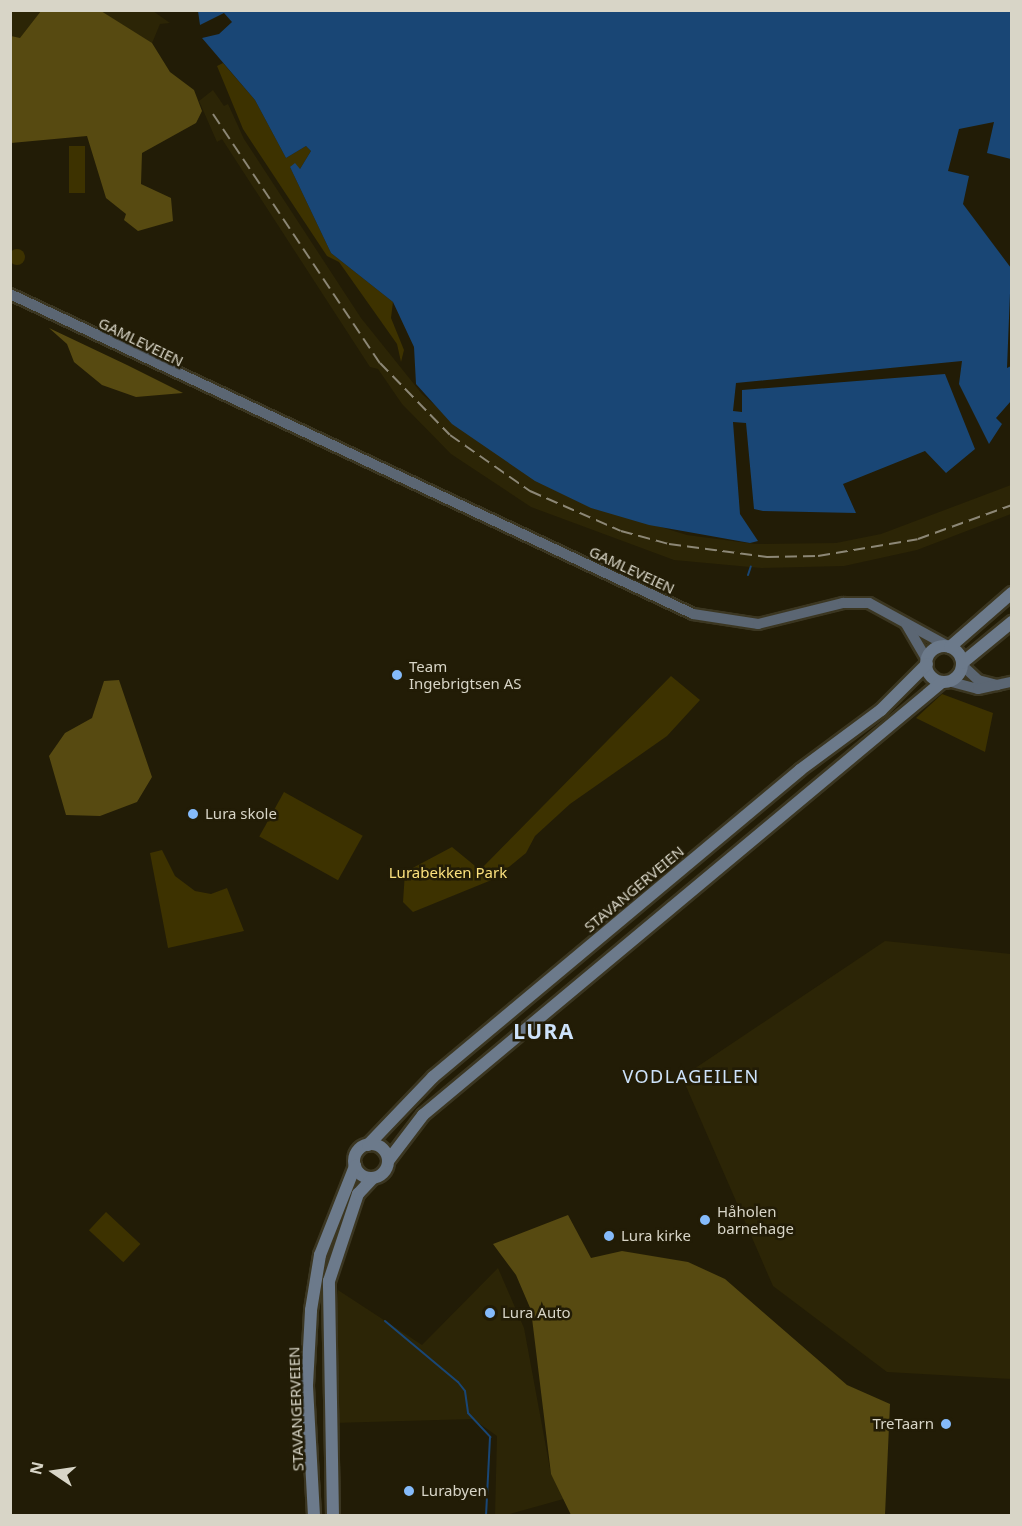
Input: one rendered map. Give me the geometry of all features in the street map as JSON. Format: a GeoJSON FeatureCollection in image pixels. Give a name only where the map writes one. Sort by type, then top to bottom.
{"type":"FeatureCollection","features":[{"type":"Feature","properties":{"kind":"main road","name":"GAMLEVEIEN"},"geometry":{"type":"LineString","coordinates":[[10,294],[259,415],[704,617],[758,624],[854,602],[880,608],[949,647]]}},
{"type":"Feature","properties":{"kind":"main road","name":"STAVANGERVEIEN"},"geometry":{"type":"LineString","coordinates":[[368,1145],[433,1077],[800,770],[883,709],[937,648],[949,647],[1011,593]]}},
{"type":"Feature","properties":{"kind":"main road"},"geometry":{"type":"LineString","coordinates":[[333,1515],[330,1281],[358,1194],[373,1178],[386,1171],[388,1161],[423,1115],[945,682],[962,664],[1011,622]]}},
{"type":"Feature","properties":{"kind":"main road","name":"GAMLEVEIEN"},"geometry":{"type":"LineString","coordinates":[[906,624],[927,662]]}},
{"type":"Feature","properties":{"kind":"main road"},"geometry":{"type":"LineString","coordinates":[[949,647],[978,680],[997,686]]}},
{"type":"Feature","properties":{"kind":"main road"},"geometry":{"type":"LineString","coordinates":[[927,662],[933,678],[970,689],[1011,682]]}},
{"type":"Feature","properties":{"kind":"main road"},"geometry":{"type":"LineString","coordinates":[[373,1178],[355,1166],[357,1152],[368,1145],[382,1148],[388,1161]]}},
{"type":"Feature","properties":{"kind":"main road","name":"STAVANGERVEIEN"},"geometry":{"type":"LineString","coordinates":[[314,1515],[307,1385],[311,1310],[320,1255],[355,1166]]}},
{"type":"Feature","properties":{"kind":"shaded area"},"geometry":{"type":"Polygon","coordinates":[[[11,11],[153,11],[170,23],[160,24],[148,53],[11,95],[11,11]]]}},
{"type":"Feature","properties":{"kind":"shaded area"},"geometry":{"type":"Polygon","coordinates":[[[41,11],[101,11],[152,43],[170,72],[194,90],[202,111],[196,123],[142,153],[141,184],[171,198],[173,221],[138,231],[124,220],[126,214],[106,198],[87,136],[11,143],[11,36],[20,38],[41,11]]]}},
{"type":"Feature","properties":{"kind":"shaded area"},"geometry":{"type":"Polygon","coordinates":[[[213,90],[224,106],[228,104],[244,139],[361,318],[422,394],[459,426],[592,506],[687,535],[755,544],[836,543],[881,534],[1011,485],[1011,514],[917,550],[844,566],[761,568],[674,560],[531,507],[451,454],[402,404],[378,369],[370,367],[222,139],[217,142],[199,101],[213,90]]]}},
{"type":"Feature","properties":{"kind":"shaded area"},"geometry":{"type":"Polygon","coordinates":[[[49,328],[183,393],[136,397],[102,385],[74,362],[67,344],[49,328]]]}},
{"type":"Feature","properties":{"kind":"shaded area"},"geometry":{"type":"Polygon","coordinates":[[[119,680],[152,777],[137,802],[100,816],[66,815],[49,756],[65,733],[92,718],[104,681],[119,680]]]}},
{"type":"Feature","properties":{"kind":"shaded area"},"geometry":{"type":"Polygon","coordinates":[[[885,941],[1011,954],[1011,1379],[887,1372],[773,1286],[682,1077],[885,941]]]}},
{"type":"Feature","properties":{"kind":"shaded area"},"geometry":{"type":"Polygon","coordinates":[[[568,1215],[591,1258],[622,1251],[688,1262],[725,1279],[847,1385],[890,1404],[885,1515],[571,1515],[551,1474],[531,1310],[516,1275],[493,1244],[568,1215]]]}},
{"type":"Feature","properties":{"kind":"shaded area"},"geometry":{"type":"Polygon","coordinates":[[[498,1268],[524,1328],[551,1474],[567,1498],[506,1515],[495,1515],[497,1436],[473,1419],[333,1423],[338,1290],[422,1345],[498,1268]]]}},
{"type":"Feature","properties":{"kind":"green space"},"geometry":{"type":"Polygon","coordinates":[[[223,63],[255,100],[286,158],[306,146],[311,151],[300,169],[290,167],[331,253],[393,302],[391,318],[404,350],[401,362],[397,344],[339,262],[327,256],[243,129],[217,66],[223,63]]]}},
{"type":"Feature","properties":{"kind":"green space"},"geometry":{"type":"Polygon","coordinates":[[[69,146],[85,146],[85,193],[69,193],[69,146]]]}},
{"type":"Feature","properties":{"kind":"green space"},"geometry":{"type":"Polygon","coordinates":[[[17,249],[25,257],[17,265],[9,257],[17,249]]]}},
{"type":"Feature","properties":{"kind":"green space","name":"Lurabekken Park"},"geometry":{"type":"Polygon","coordinates":[[[671,676],[700,700],[667,736],[570,804],[535,836],[526,853],[494,879],[413,912],[403,902],[405,872],[452,847],[480,870],[671,676]]]}},
{"type":"Feature","properties":{"kind":"green space"},"geometry":{"type":"Polygon","coordinates":[[[942,694],[993,713],[985,752],[916,718],[942,694]]]}},
{"type":"Feature","properties":{"kind":"green space"},"geometry":{"type":"Polygon","coordinates":[[[284,792],[363,836],[338,880],[259,837],[284,792]]]}},
{"type":"Feature","properties":{"kind":"green space"},"geometry":{"type":"Polygon","coordinates":[[[162,850],[175,876],[195,891],[211,894],[227,888],[244,931],[168,948],[150,853],[162,850]]]}},
{"type":"Feature","properties":{"kind":"green space"},"geometry":{"type":"Polygon","coordinates":[[[106,1212],[140,1244],[123,1262],[89,1230],[106,1212]]]}},
{"type":"Feature","properties":{"kind":"water"},"geometry":{"type":"Polygon","coordinates":[[[198,11],[1011,11],[1011,159],[987,153],[994,122],[959,129],[948,171],[969,176],[963,204],[1011,268],[1007,368],[1011,366],[1011,401],[996,418],[1002,424],[989,444],[959,384],[962,361],[736,383],[733,411],[742,412],[742,390],[945,374],[975,449],[946,473],[925,451],[843,484],[856,513],[763,511],[754,509],[746,423],[733,422],[740,514],[758,541],[750,543],[649,525],[591,508],[535,481],[452,424],[416,384],[414,347],[393,302],[331,253],[290,167],[295,163],[300,169],[311,151],[306,146],[286,158],[255,100],[202,38],[219,34],[232,22],[224,13],[200,25],[198,11]]]}},
{"type":"Feature","properties":{"kind":"waterway"},"geometry":{"type":"LineString","coordinates":[[748,575],[751,566]]}},
{"type":"Feature","properties":{"kind":"waterway"},"geometry":{"type":"LineString","coordinates":[[385,1321],[458,1382],[465,1391],[468,1413],[490,1437],[486,1516]]}},
{"type":"Feature","properties":{"kind":"railway"},"geometry":{"type":"LineString","coordinates":[[213,114],[380,363],[450,435],[530,491],[621,531],[669,544],[767,557],[818,556],[918,539],[1012,505]]}},
{"type":"Feature","properties":{"kind":"place","name":"Team Ingebrigtsen AS"},"geometry":{"type":"Point","coordinates":[397,675]}},
{"type":"Feature","properties":{"kind":"place","name":"Lura skole"},"geometry":{"type":"Point","coordinates":[193,814]}},
{"type":"Feature","properties":{"kind":"place","name":"Håholen barnehage"},"geometry":{"type":"Point","coordinates":[705,1220]}},
{"type":"Feature","properties":{"kind":"place","name":"Lura kirke"},"geometry":{"type":"Point","coordinates":[609,1236]}},
{"type":"Feature","properties":{"kind":"place","name":"Lura Auto"},"geometry":{"type":"Point","coordinates":[490,1313]}},
{"type":"Feature","properties":{"kind":"place","name":"TreTaarn"},"geometry":{"type":"Point","coordinates":[946,1424]}},
{"type":"Feature","properties":{"kind":"place","name":"Lurabyen"},"geometry":{"type":"Point","coordinates":[409,1491]}},
{"type":"Feature","properties":{"kind":"district","name":"LURA"},"geometry":{"type":"Point","coordinates":[544,1031]}},
{"type":"Feature","properties":{"kind":"district","name":"VODLAGEILEN"},"geometry":{"type":"Point","coordinates":[691,1076]}}]}
